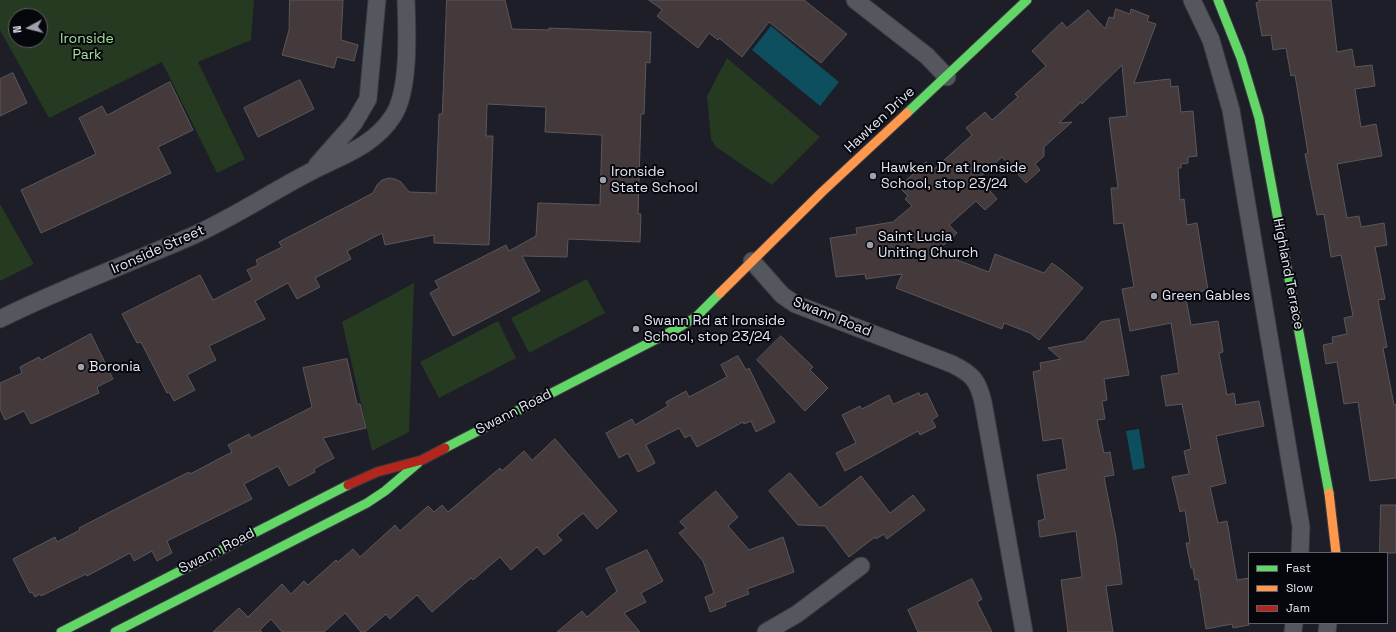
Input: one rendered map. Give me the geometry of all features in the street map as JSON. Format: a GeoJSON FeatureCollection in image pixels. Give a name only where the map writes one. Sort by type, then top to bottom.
{"type":"FeatureCollection","features":[{"type":"Feature","properties":{"kind":"main road","name":"Hawken Drive"},"geometry":{"type":"LineString","coordinates":[[752,261],[822,192],[947,77],[1027,0]]}},
{"type":"Feature","properties":{"kind":"main road","name":"Highland Terrace"},"geometry":{"type":"LineString","coordinates":[[1218,0],[1232,30],[1247,73],[1259,118],[1332,510],[1336,552]]}},
{"type":"Feature","properties":{"kind":"main road","name":"Swann Road"},"geometry":{"type":"LineString","coordinates":[[60,632],[357,480],[377,472],[422,460],[678,328],[696,317],[752,261]]}},
{"type":"Feature","properties":{"kind":"main road","name":"Swann Road"},"geometry":{"type":"LineString","coordinates":[[115,632],[367,503],[385,491],[422,460]]}},
{"type":"Feature","properties":{"kind":"street","name":"Ironside Street"},"geometry":{"type":"LineString","coordinates":[[312,171],[354,123],[366,103],[370,92],[377,0]]}},
{"type":"Feature","properties":{"kind":"street","name":"Ironside Street"},"geometry":{"type":"LineString","coordinates":[[0,319],[193,236],[312,171],[362,146],[377,134],[393,116],[399,105],[404,84],[406,0]]}},
{"type":"Feature","properties":{"kind":"street"},"geometry":{"type":"LineString","coordinates":[[855,0],[917,48],[947,77]]}},
{"type":"Feature","properties":{"kind":"street","name":"Highland Terrace"},"geometry":{"type":"LineString","coordinates":[[1192,0],[1211,40],[1231,110],[1301,527],[1300,552]]}},
{"type":"Feature","properties":{"kind":"street","name":"Swann Road"},"geometry":{"type":"LineString","coordinates":[[752,261],[782,295],[795,304],[952,364],[965,370],[974,378],[983,402],[1024,632]]}},
{"type":"Feature","properties":{"kind":"street"},"geometry":{"type":"LineString","coordinates":[[766,632],[797,614],[861,566]]}},
{"type":"Feature","properties":{"kind":"green space","name":"Ironside Park"},"geometry":{"type":"Polygon","coordinates":[[[0,0],[254,0],[251,40],[198,62],[245,159],[217,173],[162,62],[49,118],[10,48],[48,48],[48,8],[8,8],[8,44],[0,30],[0,0]]]}},
{"type":"Feature","properties":{"kind":"green space"},"geometry":{"type":"Polygon","coordinates":[[[727,58],[820,137],[772,185],[716,147],[711,139],[707,96],[727,58]]]}},
{"type":"Feature","properties":{"kind":"green space"},"geometry":{"type":"Polygon","coordinates":[[[0,204],[34,264],[0,281],[0,204]]]}},
{"type":"Feature","properties":{"kind":"green space"},"geometry":{"type":"Polygon","coordinates":[[[587,279],[605,313],[529,353],[511,318],[587,279]]]}},
{"type":"Feature","properties":{"kind":"green space"},"geometry":{"type":"Polygon","coordinates":[[[414,283],[409,432],[372,451],[342,322],[414,283]]]}},
{"type":"Feature","properties":{"kind":"green space"},"geometry":{"type":"Polygon","coordinates":[[[498,321],[516,358],[439,398],[420,362],[498,321]]]}},
{"type":"Feature","properties":{"kind":"water"},"geometry":{"type":"Polygon","coordinates":[[[771,26],[839,82],[820,106],[752,50],[771,26]]]}},
{"type":"Feature","properties":{"kind":"water"},"geometry":{"type":"Polygon","coordinates":[[[1139,429],[1145,468],[1133,470],[1126,431],[1139,429]]]}},
{"type":"Feature","properties":{"kind":"building"},"geometry":{"type":"Polygon","coordinates":[[[290,0],[343,0],[341,40],[358,45],[354,61],[337,57],[334,68],[282,55],[289,30],[290,0]]]}},
{"type":"Feature","properties":{"kind":"building"},"geometry":{"type":"Polygon","coordinates":[[[447,0],[505,0],[512,29],[549,30],[549,28],[651,32],[650,63],[646,62],[644,114],[641,114],[638,214],[641,214],[640,242],[568,239],[567,257],[522,256],[540,291],[453,336],[430,293],[439,288],[435,281],[506,245],[509,251],[536,236],[538,203],[600,205],[602,135],[545,132],[546,107],[487,104],[486,136],[493,136],[489,245],[434,243],[434,235],[385,245],[382,233],[347,251],[351,259],[315,278],[320,287],[297,299],[288,283],[255,301],[265,319],[209,346],[216,360],[187,375],[195,390],[174,401],[169,392],[167,393],[141,342],[137,343],[122,314],[200,275],[213,300],[252,280],[247,270],[258,265],[256,260],[282,247],[279,242],[373,193],[377,185],[382,180],[389,178],[395,179],[401,182],[409,192],[436,193],[439,114],[442,114],[447,0]]]}},
{"type":"Feature","properties":{"kind":"building"},"geometry":{"type":"Polygon","coordinates":[[[649,0],[804,0],[847,34],[821,63],[769,22],[742,57],[719,38],[718,40],[709,33],[698,48],[657,16],[662,10],[649,0]]]}},
{"type":"Feature","properties":{"kind":"building"},"geometry":{"type":"Polygon","coordinates":[[[1259,0],[1331,0],[1337,52],[1352,49],[1355,67],[1372,65],[1375,86],[1355,89],[1361,127],[1376,124],[1382,156],[1337,164],[1347,218],[1359,216],[1361,227],[1384,223],[1387,245],[1375,247],[1385,299],[1378,300],[1387,347],[1383,348],[1394,405],[1396,404],[1396,478],[1370,481],[1358,402],[1344,404],[1337,362],[1326,364],[1323,345],[1333,343],[1332,337],[1347,334],[1344,318],[1353,316],[1341,255],[1331,257],[1324,214],[1317,215],[1305,154],[1308,153],[1295,75],[1291,76],[1286,48],[1273,50],[1271,35],[1262,36],[1256,3],[1259,2],[1259,0]]]}},
{"type":"Feature","properties":{"kind":"building"},"geometry":{"type":"Polygon","coordinates":[[[1116,9],[1130,14],[1131,9],[1149,16],[1147,21],[1156,24],[1134,83],[1170,79],[1171,87],[1178,86],[1181,112],[1193,111],[1197,156],[1188,157],[1188,163],[1181,164],[1181,168],[1178,168],[1180,200],[1184,199],[1187,225],[1197,223],[1208,290],[1185,294],[1191,325],[1218,321],[1223,352],[1219,353],[1227,395],[1234,393],[1236,405],[1259,401],[1264,426],[1216,436],[1226,483],[1210,487],[1218,523],[1227,521],[1237,580],[1248,578],[1249,625],[1233,628],[1232,624],[1206,629],[1198,579],[1195,580],[1186,543],[1190,543],[1185,510],[1180,512],[1172,477],[1189,474],[1184,451],[1191,449],[1182,404],[1166,406],[1161,376],[1179,373],[1171,323],[1130,331],[1122,289],[1134,287],[1123,223],[1114,224],[1111,188],[1118,188],[1109,118],[1127,116],[1122,65],[1082,104],[1081,102],[1059,123],[1072,122],[1044,147],[1044,156],[1035,164],[1040,170],[1026,183],[1002,157],[979,178],[997,199],[985,210],[976,201],[949,225],[957,233],[936,252],[989,272],[995,254],[1044,273],[1052,263],[1083,288],[1039,340],[1030,333],[1004,323],[1002,329],[896,288],[902,274],[866,279],[865,274],[836,277],[830,238],[857,234],[856,228],[893,222],[912,206],[905,199],[908,196],[899,187],[926,162],[933,170],[972,135],[966,128],[985,112],[992,120],[1018,97],[1015,94],[1046,66],[1032,51],[1062,22],[1067,28],[1088,10],[1105,29],[1109,17],[1113,18],[1116,9]]]}},
{"type":"Feature","properties":{"kind":"building"},"geometry":{"type":"Polygon","coordinates":[[[13,73],[27,103],[0,116],[0,79],[13,73]]]}},
{"type":"Feature","properties":{"kind":"building"},"geometry":{"type":"Polygon","coordinates":[[[300,80],[314,109],[258,137],[244,108],[300,80]]]}},
{"type":"Feature","properties":{"kind":"building"},"geometry":{"type":"Polygon","coordinates":[[[170,82],[193,130],[158,147],[171,173],[41,233],[21,190],[96,154],[79,118],[102,106],[107,115],[170,82]]]}},
{"type":"Feature","properties":{"kind":"building"},"geometry":{"type":"Polygon","coordinates":[[[1119,319],[1129,375],[1104,379],[1107,400],[1102,401],[1105,419],[1097,420],[1104,453],[1110,452],[1114,475],[1104,477],[1116,538],[1122,584],[1106,586],[1113,632],[1068,632],[1061,580],[1082,577],[1076,531],[1040,537],[1038,521],[1045,519],[1037,475],[1067,469],[1062,438],[1043,441],[1033,372],[1041,370],[1040,363],[1061,359],[1048,348],[1084,341],[1101,322],[1119,319]]]}},
{"type":"Feature","properties":{"kind":"building"},"geometry":{"type":"Polygon","coordinates":[[[91,334],[113,379],[97,387],[99,393],[31,424],[24,411],[5,420],[0,409],[0,383],[22,373],[20,367],[39,357],[41,360],[91,334]]]}},
{"type":"Feature","properties":{"kind":"building"},"geometry":{"type":"Polygon","coordinates":[[[781,336],[813,367],[810,370],[828,388],[805,411],[757,360],[781,336]]]}},
{"type":"Feature","properties":{"kind":"building"},"geometry":{"type":"Polygon","coordinates":[[[738,356],[746,370],[749,368],[775,422],[756,432],[751,421],[744,424],[743,422],[697,447],[690,435],[685,438],[679,428],[646,445],[655,463],[638,472],[628,453],[619,458],[606,433],[632,419],[635,425],[668,406],[666,402],[686,391],[689,397],[727,377],[721,365],[738,356]]]}},
{"type":"Feature","properties":{"kind":"building"},"geometry":{"type":"Polygon","coordinates":[[[347,359],[357,404],[360,404],[366,428],[323,438],[334,458],[314,469],[315,472],[289,486],[278,466],[244,484],[252,499],[167,541],[172,553],[157,561],[152,551],[134,561],[130,553],[87,576],[86,574],[41,596],[40,594],[35,597],[32,592],[30,593],[13,559],[55,537],[57,542],[80,530],[79,528],[141,496],[189,472],[190,474],[232,452],[228,445],[249,434],[251,438],[312,407],[303,368],[347,359]]]}},
{"type":"Feature","properties":{"kind":"building"},"geometry":{"type":"Polygon","coordinates":[[[919,393],[920,396],[927,393],[938,416],[932,420],[936,427],[920,435],[918,431],[845,471],[836,453],[856,443],[842,415],[860,406],[862,409],[889,395],[893,404],[919,393]]]}},
{"type":"Feature","properties":{"kind":"building"},"geometry":{"type":"Polygon","coordinates":[[[555,439],[617,511],[597,529],[583,513],[557,535],[562,540],[544,555],[537,547],[511,570],[500,557],[473,580],[471,578],[432,612],[417,595],[390,619],[386,614],[365,632],[361,632],[345,613],[324,632],[282,632],[271,619],[260,630],[262,632],[213,632],[239,608],[248,617],[282,584],[291,594],[304,581],[308,585],[336,560],[338,562],[353,549],[360,557],[395,525],[400,531],[428,506],[434,512],[442,505],[448,512],[500,468],[502,471],[524,451],[532,460],[555,439]]]}},
{"type":"Feature","properties":{"kind":"building"},"geometry":{"type":"Polygon","coordinates":[[[790,473],[820,508],[861,476],[890,513],[913,495],[925,510],[887,539],[884,534],[876,539],[875,537],[849,557],[825,526],[798,525],[769,491],[790,473]]]}},
{"type":"Feature","properties":{"kind":"building"},"geometry":{"type":"Polygon","coordinates":[[[716,491],[738,517],[728,526],[749,550],[783,537],[794,572],[747,589],[749,594],[725,603],[726,606],[710,612],[705,597],[714,593],[703,561],[679,533],[686,528],[680,522],[716,491]]]}},
{"type":"Feature","properties":{"kind":"building"},"geometry":{"type":"Polygon","coordinates":[[[1381,505],[1396,505],[1396,553],[1380,552],[1381,505]]]}},
{"type":"Feature","properties":{"kind":"building"},"geometry":{"type":"Polygon","coordinates":[[[647,550],[663,581],[641,593],[646,602],[624,613],[640,632],[557,632],[582,611],[587,617],[617,591],[606,569],[647,550]]]}},
{"type":"Feature","properties":{"kind":"building"},"geometry":{"type":"Polygon","coordinates":[[[972,579],[982,599],[977,602],[992,632],[918,632],[908,610],[972,579]]]}},
{"type":"Feature","properties":{"kind":"traffic: fast"},"geometry":{"type":"LineString","coordinates":[[907,113],[1027,0]]}},
{"type":"Feature","properties":{"kind":"traffic: fast"},"geometry":{"type":"LineString","coordinates":[[1218,0],[1241,58],[1259,118],[1329,493]]}},
{"type":"Feature","properties":{"kind":"traffic: fast"},"geometry":{"type":"LineString","coordinates":[[445,448],[678,328],[696,317],[720,293]]}},
{"type":"Feature","properties":{"kind":"traffic: fast"},"geometry":{"type":"LineString","coordinates":[[115,632],[367,503],[385,491],[418,463]]}},
{"type":"Feature","properties":{"kind":"traffic: fast"},"geometry":{"type":"LineString","coordinates":[[61,632],[348,485]]}},
{"type":"Feature","properties":{"kind":"traffic: slow"},"geometry":{"type":"LineString","coordinates":[[720,293],[822,192],[907,113]]}},
{"type":"Feature","properties":{"kind":"traffic: slow"},"geometry":{"type":"LineString","coordinates":[[1329,493],[1336,552]]}},
{"type":"Feature","properties":{"kind":"traffic: jam"},"geometry":{"type":"LineString","coordinates":[[348,485],[377,472],[422,460],[445,448]]}},
{"type":"Feature","properties":{"kind":"place","name":"Hawken Dr at Ironside School, stop 23/24"},"geometry":{"type":"Point","coordinates":[873,176]}},
{"type":"Feature","properties":{"kind":"place","name":"Ironside State School"},"geometry":{"type":"Point","coordinates":[603,180]}},
{"type":"Feature","properties":{"kind":"place","name":"Saint Lucia Uniting Church"},"geometry":{"type":"Point","coordinates":[870,245]}},
{"type":"Feature","properties":{"kind":"place","name":"Green Gables"},"geometry":{"type":"Point","coordinates":[1154,296]}},
{"type":"Feature","properties":{"kind":"place","name":"Swann Rd at Ironside School, stop 23/24"},"geometry":{"type":"Point","coordinates":[636,329]}},
{"type":"Feature","properties":{"kind":"place","name":"Boronia"},"geometry":{"type":"Point","coordinates":[81,367]}}]}
